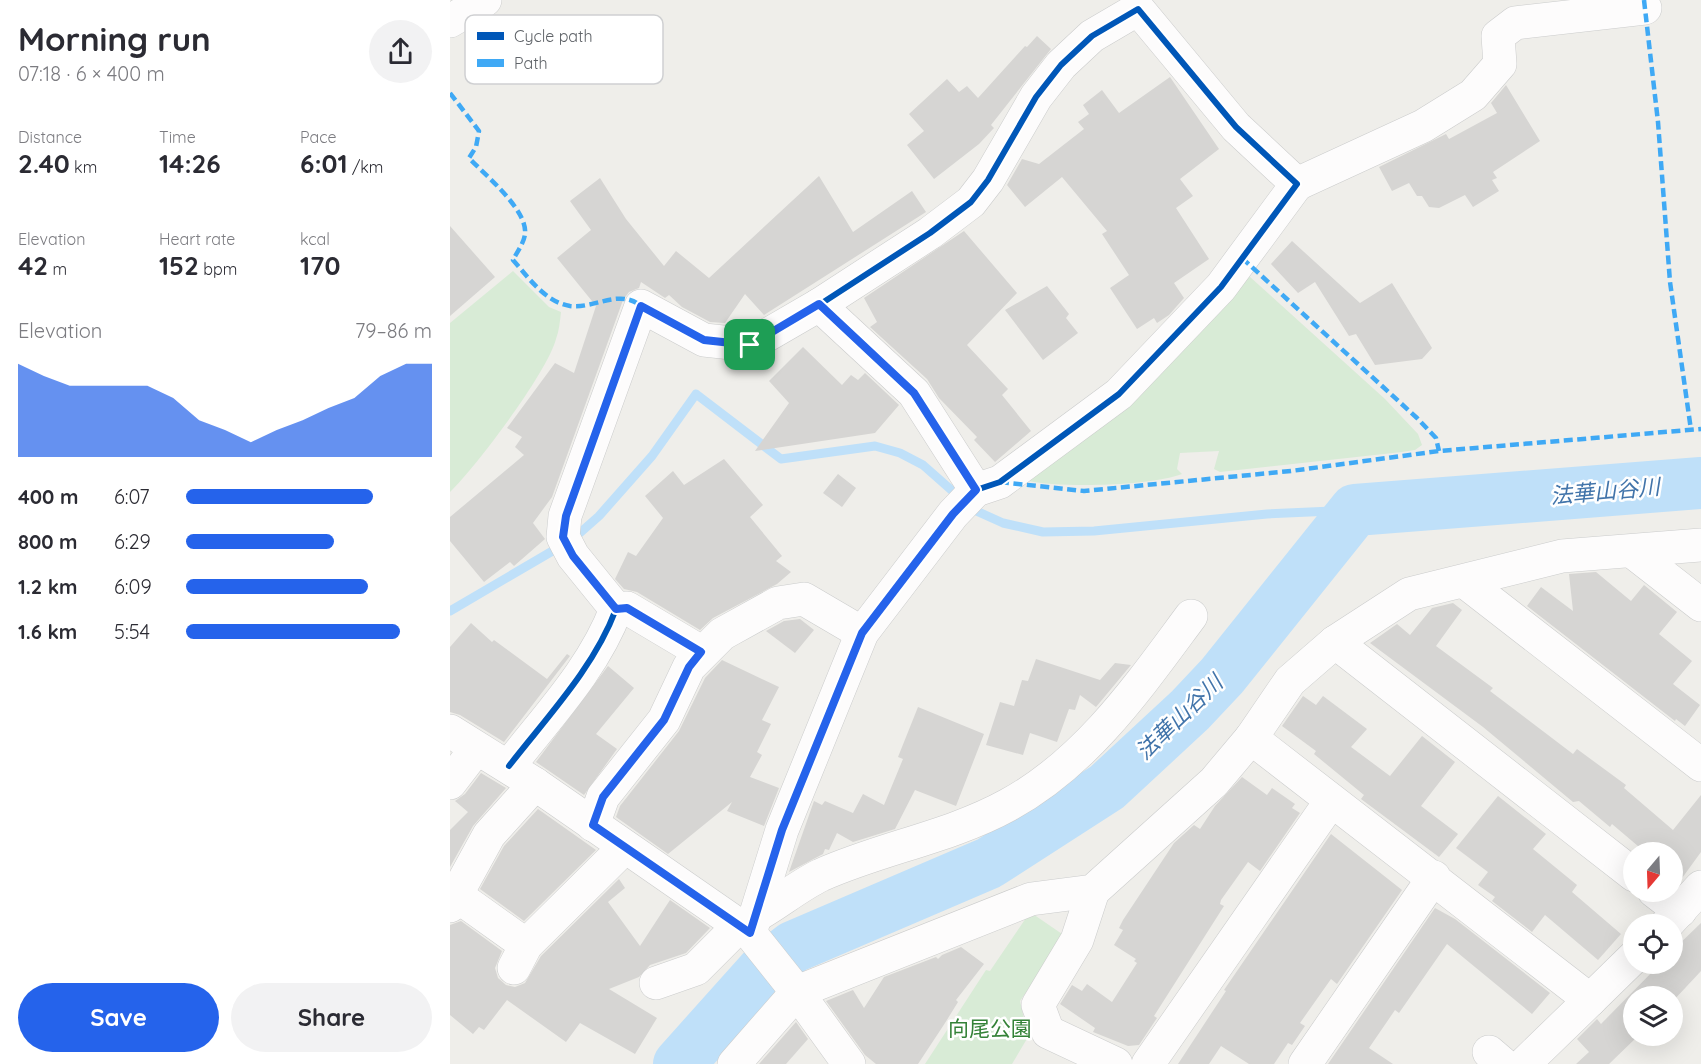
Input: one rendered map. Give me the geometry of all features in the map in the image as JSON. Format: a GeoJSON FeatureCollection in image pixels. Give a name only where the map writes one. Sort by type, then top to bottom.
{"type":"FeatureCollection","features":[{"type":"Feature","properties":{"kind":"street"},"geometry":{"type":"LineString","coordinates":[[450,21],[485,0]]}},
{"type":"Feature","properties":{"kind":"street"},"geometry":{"type":"LineString","coordinates":[[748,925],[782,830],[862,633],[953,514],[976,490],[1000,482],[1119,394],[1221,287],[1297,184],[1423,126],[1473,95],[1500,64],[1498,36],[1515,22],[1645,8]]}},
{"type":"Feature","properties":{"kind":"street"},"geometry":{"type":"LineString","coordinates":[[616,609],[573,556],[563,537],[566,516],[641,306],[704,340],[750,345],[819,304],[930,233],[970,202],[988,180],[1036,97],[1061,65],[1092,36],[1138,9],[1236,127],[1297,184]]}},
{"type":"Feature","properties":{"kind":"street"},"geometry":{"type":"LineString","coordinates":[[819,304],[914,393],[976,490]]}},
{"type":"Feature","properties":{"kind":"street"},"geometry":{"type":"LineString","coordinates":[[1116,1064],[1048,1032],[1038,1005],[1077,940],[1093,891],[1214,782],[1251,738],[1290,681],[1335,642],[1409,594],[1562,556],[1701,545]]}},
{"type":"Feature","properties":{"kind":"street"},"geometry":{"type":"LineString","coordinates":[[1633,552],[1701,605]]}},
{"type":"Feature","properties":{"kind":"street"},"geometry":{"type":"LineString","coordinates":[[1464,581],[1701,765]]}},
{"type":"Feature","properties":{"kind":"street"},"geometry":{"type":"LineString","coordinates":[[593,825],[603,797],[664,720],[689,667],[701,652],[722,634],[778,603],[804,599],[862,633]]}},
{"type":"Feature","properties":{"kind":"street"},"geometry":{"type":"LineString","coordinates":[[616,609],[627,608],[701,652]]}},
{"type":"Feature","properties":{"kind":"street"},"geometry":{"type":"LineString","coordinates":[[616,609],[606,637],[573,684],[453,900],[520,956],[625,847]]}},
{"type":"Feature","properties":{"kind":"street"},"geometry":{"type":"LineString","coordinates":[[656,983],[696,969],[748,925],[818,876],[1009,805],[1074,757],[1099,733],[1137,690],[1191,616]]}},
{"type":"Feature","properties":{"kind":"street"},"geometry":{"type":"LineString","coordinates":[[1335,642],[1623,866]]}},
{"type":"Feature","properties":{"kind":"street"},"geometry":{"type":"LineString","coordinates":[[450,731],[476,749],[522,775],[625,847],[748,925],[849,1064]]}},
{"type":"Feature","properties":{"kind":"street"},"geometry":{"type":"LineString","coordinates":[[1251,738],[1434,877],[1590,1000]]}},
{"type":"Feature","properties":{"kind":"street"},"geometry":{"type":"LineString","coordinates":[[450,783],[476,749]]}},
{"type":"Feature","properties":{"kind":"street"},"geometry":{"type":"LineString","coordinates":[[1149,1064],[1331,801]]}},
{"type":"Feature","properties":{"kind":"street"},"geometry":{"type":"LineString","coordinates":[[1305,1064],[1434,877]]}},
{"type":"Feature","properties":{"kind":"street"},"geometry":{"type":"LineString","coordinates":[[734,1064],[797,992],[1031,899],[1093,891]]}},
{"type":"Feature","properties":{"kind":"street"},"geometry":{"type":"LineString","coordinates":[[1524,1064],[1623,968]]}},
{"type":"Feature","properties":{"kind":"green space"},"geometry":{"type":"Polygon","coordinates":[[[1239,267],[1385,399],[1418,434],[1422,445],[1415,450],[1402,452],[1220,472],[1214,469],[1219,451],[1180,453],[1177,469],[1182,474],[1168,478],[1106,485],[1062,485],[1029,481],[1239,267]]]}},
{"type":"Feature","properties":{"kind":"green space"},"geometry":{"type":"Polygon","coordinates":[[[513,271],[549,307],[561,312],[557,336],[550,354],[525,396],[493,442],[450,492],[450,323],[513,271]]]}},
{"type":"Feature","properties":{"kind":"green space","name":"向尾公園"},"geometry":{"type":"Polygon","coordinates":[[[1030,912],[1065,936],[1020,1001],[1028,1037],[1012,1064],[925,1064],[986,970],[990,971],[1030,912]]]}},
{"type":"Feature","properties":{"kind":"building"},"geometry":{"type":"Polygon","coordinates":[[[1037,36],[1051,49],[991,125],[994,128],[979,144],[934,179],[907,145],[924,131],[909,114],[947,79],[959,92],[967,86],[978,98],[1037,36]]]}},
{"type":"Feature","properties":{"kind":"building"},"geometry":{"type":"Polygon","coordinates":[[[1170,77],[1219,149],[1180,179],[1193,196],[1176,208],[1209,259],[1174,283],[1184,298],[1169,315],[1157,323],[1154,318],[1137,329],[1110,288],[1129,275],[1102,234],[1107,231],[1062,177],[1025,207],[1007,185],[1022,159],[1039,164],[1084,129],[1078,122],[1089,114],[1083,105],[1102,90],[1119,113],[1170,77]]]}},
{"type":"Feature","properties":{"kind":"building"},"geometry":{"type":"Polygon","coordinates":[[[1506,85],[1540,141],[1493,172],[1497,178],[1492,180],[1499,191],[1473,207],[1465,195],[1439,208],[1429,207],[1422,196],[1417,196],[1409,183],[1392,191],[1379,167],[1446,134],[1449,139],[1497,113],[1491,103],[1506,85]]]}},
{"type":"Feature","properties":{"kind":"building"},"geometry":{"type":"Polygon","coordinates":[[[819,176],[853,232],[912,191],[926,212],[764,315],[745,294],[725,323],[710,322],[682,307],[669,295],[665,298],[641,282],[639,288],[629,292],[623,300],[552,497],[533,523],[545,539],[514,566],[510,562],[484,582],[450,541],[450,517],[524,455],[515,447],[522,437],[507,428],[555,363],[574,373],[596,306],[557,258],[591,230],[570,201],[600,178],[626,219],[664,266],[676,251],[709,278],[819,176]]]}},
{"type":"Feature","properties":{"kind":"building"},"geometry":{"type":"Polygon","coordinates":[[[450,226],[495,277],[450,316],[450,226]]]}},
{"type":"Feature","properties":{"kind":"building"},"geometry":{"type":"Polygon","coordinates":[[[964,231],[1017,293],[967,345],[1008,389],[1002,395],[1031,431],[995,462],[974,440],[977,437],[939,398],[927,379],[870,327],[877,322],[864,298],[964,231]]]}},
{"type":"Feature","properties":{"kind":"building"},"geometry":{"type":"Polygon","coordinates":[[[1292,241],[1360,303],[1392,283],[1432,348],[1422,359],[1375,365],[1356,334],[1349,336],[1315,282],[1298,293],[1271,264],[1292,241]]]}},
{"type":"Feature","properties":{"kind":"building"},"geometry":{"type":"Polygon","coordinates":[[[1047,286],[1069,314],[1066,318],[1078,333],[1043,360],[1005,310],[1047,286]]]}},
{"type":"Feature","properties":{"kind":"building"},"geometry":{"type":"Polygon","coordinates":[[[803,347],[842,385],[851,375],[858,380],[865,373],[899,405],[875,433],[755,451],[789,403],[769,381],[803,347]]]}},
{"type":"Feature","properties":{"kind":"building"},"geometry":{"type":"Polygon","coordinates":[[[724,459],[763,505],[750,517],[782,556],[776,561],[791,572],[777,584],[713,618],[700,630],[637,592],[624,589],[615,579],[628,552],[636,556],[663,518],[645,496],[673,471],[684,485],[724,459]]]}},
{"type":"Feature","properties":{"kind":"building"},"geometry":{"type":"Polygon","coordinates":[[[838,474],[856,488],[842,507],[823,493],[838,474]]]}},
{"type":"Feature","properties":{"kind":"building"},"geometry":{"type":"Polygon","coordinates":[[[1596,572],[1631,601],[1644,585],[1677,612],[1659,634],[1692,661],[1673,684],[1700,705],[1685,726],[1676,719],[1675,721],[1527,606],[1541,587],[1573,611],[1569,574],[1596,572]]]}},
{"type":"Feature","properties":{"kind":"building"},"geometry":{"type":"Polygon","coordinates":[[[1453,603],[1462,610],[1436,646],[1493,688],[1490,691],[1573,754],[1577,749],[1626,785],[1624,788],[1673,830],[1701,795],[1701,852],[1683,877],[1683,842],[1633,842],[1612,824],[1610,827],[1579,801],[1573,802],[1483,727],[1370,643],[1397,624],[1410,635],[1432,608],[1453,603]]]}},
{"type":"Feature","properties":{"kind":"building"},"geometry":{"type":"Polygon","coordinates":[[[800,619],[814,630],[795,653],[766,631],[784,621],[800,619]]]}},
{"type":"Feature","properties":{"kind":"building"},"geometry":{"type":"Polygon","coordinates":[[[471,623],[492,642],[494,640],[547,679],[567,654],[570,656],[504,742],[460,715],[450,712],[450,647],[471,623]]]}},
{"type":"Feature","properties":{"kind":"building"},"geometry":{"type":"Polygon","coordinates":[[[1036,659],[1100,680],[1115,663],[1131,665],[1096,707],[1080,695],[1075,710],[1069,709],[1057,742],[1030,733],[1023,755],[986,745],[1000,702],[1014,706],[1022,680],[1028,681],[1036,659]]]}},
{"type":"Feature","properties":{"kind":"building"},"geometry":{"type":"Polygon","coordinates":[[[722,660],[779,687],[762,720],[771,724],[757,752],[762,755],[750,777],[779,788],[764,826],[727,811],[732,802],[668,854],[616,817],[620,806],[679,731],[705,678],[722,660]]]}},
{"type":"Feature","properties":{"kind":"building"},"geometry":{"type":"Polygon","coordinates":[[[608,666],[634,688],[596,734],[617,749],[584,795],[536,762],[608,666]]]}},
{"type":"Feature","properties":{"kind":"building"},"geometry":{"type":"Polygon","coordinates":[[[1303,696],[1316,705],[1323,696],[1367,729],[1351,747],[1390,776],[1422,736],[1455,762],[1421,806],[1458,834],[1439,857],[1361,799],[1364,795],[1314,754],[1316,751],[1282,726],[1303,696]]]}},
{"type":"Feature","properties":{"kind":"building"},"geometry":{"type":"Polygon","coordinates":[[[918,707],[984,734],[956,806],[915,790],[895,829],[853,842],[837,833],[829,850],[825,849],[823,854],[789,872],[814,801],[822,805],[825,801],[853,813],[863,794],[884,805],[903,759],[898,757],[918,707]]]}},
{"type":"Feature","properties":{"kind":"building"},"geometry":{"type":"Polygon","coordinates":[[[481,773],[506,788],[473,826],[450,867],[450,830],[468,812],[455,801],[465,794],[481,773]]]}},
{"type":"Feature","properties":{"kind":"building"},"geometry":{"type":"Polygon","coordinates":[[[1242,777],[1267,795],[1272,788],[1295,804],[1292,808],[1300,813],[1260,871],[1248,862],[1221,900],[1220,904],[1224,906],[1154,1016],[1157,1018],[1139,1045],[1128,1046],[1093,1032],[1095,1028],[1060,1004],[1072,985],[1082,991],[1087,984],[1112,1002],[1137,963],[1134,961],[1136,959],[1114,945],[1123,930],[1119,928],[1123,920],[1174,843],[1194,825],[1200,829],[1215,806],[1242,777]]]}},
{"type":"Feature","properties":{"kind":"building"},"geometry":{"type":"Polygon","coordinates":[[[1498,796],[1546,834],[1533,849],[1577,885],[1572,892],[1621,934],[1598,960],[1545,915],[1532,932],[1492,901],[1495,897],[1478,885],[1488,872],[1456,848],[1498,796]]]}},
{"type":"Feature","properties":{"kind":"building"},"geometry":{"type":"Polygon","coordinates":[[[538,809],[596,850],[524,921],[480,889],[504,846],[538,809]]]}},
{"type":"Feature","properties":{"kind":"building"},"geometry":{"type":"Polygon","coordinates":[[[1331,834],[1402,890],[1337,984],[1331,979],[1300,1023],[1305,1026],[1292,1045],[1288,1043],[1274,1064],[1249,1064],[1221,1046],[1209,1064],[1178,1064],[1226,991],[1224,990],[1331,834]]]}},
{"type":"Feature","properties":{"kind":"building"},"geometry":{"type":"Polygon","coordinates":[[[619,879],[625,888],[608,902],[640,946],[670,900],[710,928],[686,953],[650,965],[639,977],[609,989],[657,1018],[635,1054],[580,1023],[566,1042],[507,1000],[484,1030],[479,1027],[473,1034],[450,1015],[450,925],[461,921],[502,951],[495,968],[498,978],[506,985],[515,987],[525,983],[541,956],[619,879]]]}},
{"type":"Feature","properties":{"kind":"building"},"geometry":{"type":"Polygon","coordinates":[[[1435,908],[1455,919],[1550,993],[1532,1014],[1447,944],[1399,1013],[1395,1010],[1369,1048],[1393,1064],[1328,1064],[1435,908]]]}},
{"type":"Feature","properties":{"kind":"building"},"geometry":{"type":"Polygon","coordinates":[[[1701,923],[1701,971],[1683,990],[1683,986],[1638,986],[1650,974],[1683,974],[1683,940],[1701,923]]]}},
{"type":"Feature","properties":{"kind":"building"},"geometry":{"type":"Polygon","coordinates":[[[961,947],[984,964],[956,1000],[958,1002],[918,1064],[876,1064],[865,1055],[826,1001],[853,990],[864,1008],[884,977],[936,957],[938,959],[961,947]]]}},
{"type":"Feature","properties":{"kind":"building"},"geometry":{"type":"Polygon","coordinates":[[[1623,1002],[1623,1046],[1628,1046],[1609,1064],[1576,1064],[1589,1052],[1577,1039],[1597,1019],[1601,1024],[1623,1002]]]}},
{"type":"Feature","properties":{"kind":"building"},"geometry":{"type":"Polygon","coordinates":[[[796,1022],[808,1039],[786,1064],[759,1064],[796,1022]]]}},
{"type":"Feature","properties":{"kind":"waterway"},"geometry":{"type":"LineString","coordinates":[[450,611],[573,539],[599,516],[652,456],[696,394],[781,459],[875,446],[900,453],[923,465],[974,510],[1003,523],[1043,532],[1094,531],[1267,514],[1355,510]]}},
{"type":"Feature","properties":{"kind":"waterway","name":"法華山谷川"},"geometry":{"type":"LineString","coordinates":[[679,1064],[764,969],[793,947],[989,863],[1107,787],[1190,710],[1222,676],[1355,510],[1701,483]]}},
{"type":"Feature","properties":{"kind":"marked path"},"geometry":{"type":"LineString","coordinates":[[1644,0],[1658,122],[1670,282],[1691,430]]}},
{"type":"Feature","properties":{"kind":"marked path"},"geometry":{"type":"LineString","coordinates":[[450,93],[479,131],[476,147],[469,158],[504,193],[520,214],[525,234],[513,260],[531,281],[561,304],[579,306],[624,299],[641,306]]}},
{"type":"Feature","properties":{"kind":"marked path"},"geometry":{"type":"LineString","coordinates":[[1242,258],[1417,418],[1436,438],[1439,451]]}},
{"type":"Feature","properties":{"kind":"marked path"},"geometry":{"type":"LineString","coordinates":[[1000,482],[1084,491],[1291,471],[1439,451],[1701,429]]}},
{"type":"Feature","properties":{"kind":"cycle path"},"geometry":{"type":"LineString","coordinates":[[509,766],[582,672],[607,631],[616,609],[573,556],[563,537],[565,516],[641,306],[704,340],[750,345],[819,305],[930,233],[971,202],[988,180],[1036,97],[1061,65],[1092,36],[1138,9],[1236,127],[1297,184],[1221,287],[1119,394],[1000,482],[976,490],[953,514],[862,633],[782,830],[750,933]]}},
{"type":"Feature","properties":{"kind":"route"},"geometry":{"type":"LineString","coordinates":[[819,304],[914,393],[976,490],[953,514],[862,633],[782,830],[750,933],[593,825],[603,797],[664,720],[689,667],[701,652],[627,608],[616,609],[573,556],[563,537],[566,516],[641,306],[704,340],[750,345],[819,304]]}}]}
